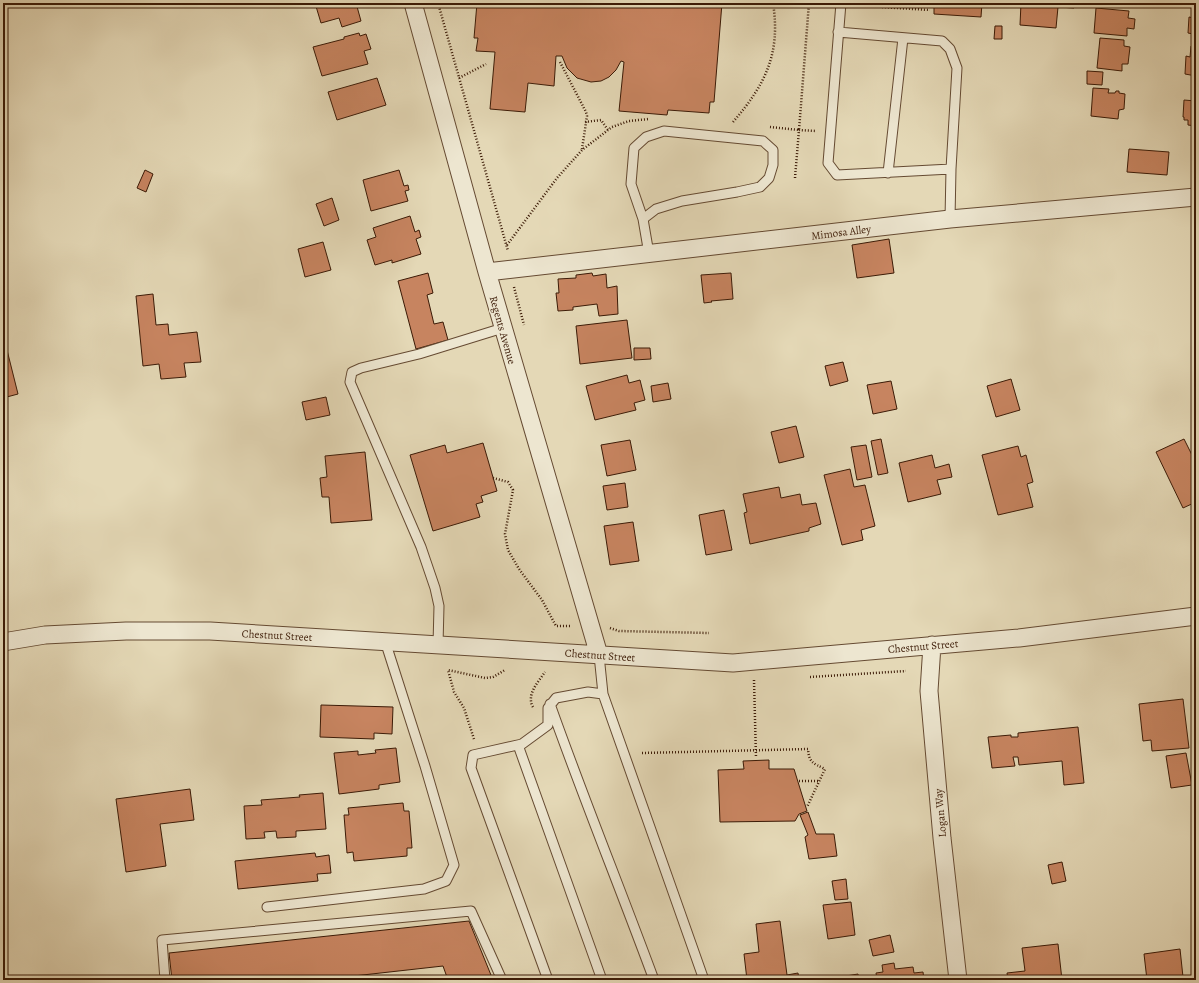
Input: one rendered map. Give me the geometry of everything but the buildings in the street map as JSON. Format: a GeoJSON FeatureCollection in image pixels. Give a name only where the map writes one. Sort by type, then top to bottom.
{"type":"FeatureCollection","features":[{"type":"Feature","properties":{"kind":"street","name":"Regents Avenue"},"geometry":{"type":"LineString","coordinates":[[413,3],[487,272],[599,655]]}},
{"type":"Feature","properties":{"kind":"street","name":"Mimosa Alley"},"geometry":{"type":"LineString","coordinates":[[487,272],[950,219],[1196,197]]}},
{"type":"Feature","properties":{"kind":"street","name":"Chestnut Street"},"geometry":{"type":"LineString","coordinates":[[3,642],[45,635],[154,631],[253,633],[733,663],[1019,638],[1196,616]]}},
{"type":"Feature","properties":{"kind":"street","name":"Logan Way"},"geometry":{"type":"LineString","coordinates":[[932,645],[929,691],[942,838],[958,980]]}},
{"type":"Feature","properties":{"kind":"lane"},"geometry":{"type":"LineString","coordinates":[[841,3],[828,164],[837,175],[951,169]]}},
{"type":"Feature","properties":{"kind":"lane"},"geometry":{"type":"LineString","coordinates":[[838,32],[942,41],[950,49],[957,68],[951,169],[950,219]]}},
{"type":"Feature","properties":{"kind":"lane"},"geometry":{"type":"LineString","coordinates":[[888,173],[903,38]]}},
{"type":"Feature","properties":{"kind":"lane"},"geometry":{"type":"LineString","coordinates":[[643,219],[656,209],[682,201],[760,187],[769,178],[773,165],[773,150],[763,141],[664,131],[646,137],[634,148],[631,184],[643,219],[649,254]]}},
{"type":"Feature","properties":{"kind":"lane"},"geometry":{"type":"LineString","coordinates":[[438,645],[439,606],[435,588],[421,547],[350,382],[352,372],[361,368],[419,354],[503,328]]}},
{"type":"Feature","properties":{"kind":"lane"},"geometry":{"type":"LineString","coordinates":[[267,907],[424,889],[446,882],[454,865],[425,766],[385,641]]}},
{"type":"Feature","properties":{"kind":"lane"},"geometry":{"type":"LineString","coordinates":[[599,655],[603,694],[704,980]]}},
{"type":"Feature","properties":{"kind":"lane"},"geometry":{"type":"LineString","coordinates":[[548,980],[471,768],[473,756],[522,744],[548,725],[548,708],[556,698],[588,692],[603,694]]}},
{"type":"Feature","properties":{"kind":"lane"},"geometry":{"type":"LineString","coordinates":[[550,704],[654,980]]}},
{"type":"Feature","properties":{"kind":"lane"},"geometry":{"type":"LineString","coordinates":[[518,745],[602,980]]}},
{"type":"Feature","properties":{"kind":"lane"},"geometry":{"type":"LineString","coordinates":[[166,980],[162,940],[471,911],[502,980]]}},
{"type":"Feature","properties":{"kind":"path"},"geometry":{"type":"LineString","coordinates":[[438,3],[507,245],[557,178],[582,150],[612,127],[629,121],[655,119]]}},
{"type":"Feature","properties":{"kind":"path"},"geometry":{"type":"LineString","coordinates":[[740,124],[733,123],[750,103],[764,80],[775,43],[775,16],[773,3]]}},
{"type":"Feature","properties":{"kind":"path"},"geometry":{"type":"LineString","coordinates":[[795,178],[809,3]]}},
{"type":"Feature","properties":{"kind":"path"},"geometry":{"type":"LineString","coordinates":[[880,3],[880,7],[930,10]]}},
{"type":"Feature","properties":{"kind":"path"},"geometry":{"type":"LineString","coordinates":[[560,62],[586,112],[582,150]]}},
{"type":"Feature","properties":{"kind":"path"},"geometry":{"type":"LineString","coordinates":[[459,78],[486,64]]}},
{"type":"Feature","properties":{"kind":"path"},"geometry":{"type":"LineString","coordinates":[[585,122],[601,120],[608,130]]}},
{"type":"Feature","properties":{"kind":"path"},"geometry":{"type":"LineString","coordinates":[[770,127],[799,130]]}},
{"type":"Feature","properties":{"kind":"path"},"geometry":{"type":"LineString","coordinates":[[493,478],[508,482],[513,490],[505,534],[508,550],[519,569],[542,600],[556,626],[572,626]]}},
{"type":"Feature","properties":{"kind":"path"},"geometry":{"type":"LineString","coordinates":[[610,628],[619,630],[709,633]]}},
{"type":"Feature","properties":{"kind":"path"},"geometry":{"type":"LineString","coordinates":[[475,745],[464,708],[454,692],[448,670],[485,678],[493,677],[506,670]]}},
{"type":"Feature","properties":{"kind":"path"},"geometry":{"type":"LineString","coordinates":[[538,672],[545,672]]}},
{"type":"Feature","properties":{"kind":"path"},"geometry":{"type":"LineString","coordinates":[[754,679],[756,758]]}},
{"type":"Feature","properties":{"kind":"path"},"geometry":{"type":"LineString","coordinates":[[642,753],[808,749],[809,759],[812,763],[825,769],[807,807]]}},
{"type":"Feature","properties":{"kind":"path"},"geometry":{"type":"LineString","coordinates":[[799,781],[819,781]]}}]}
